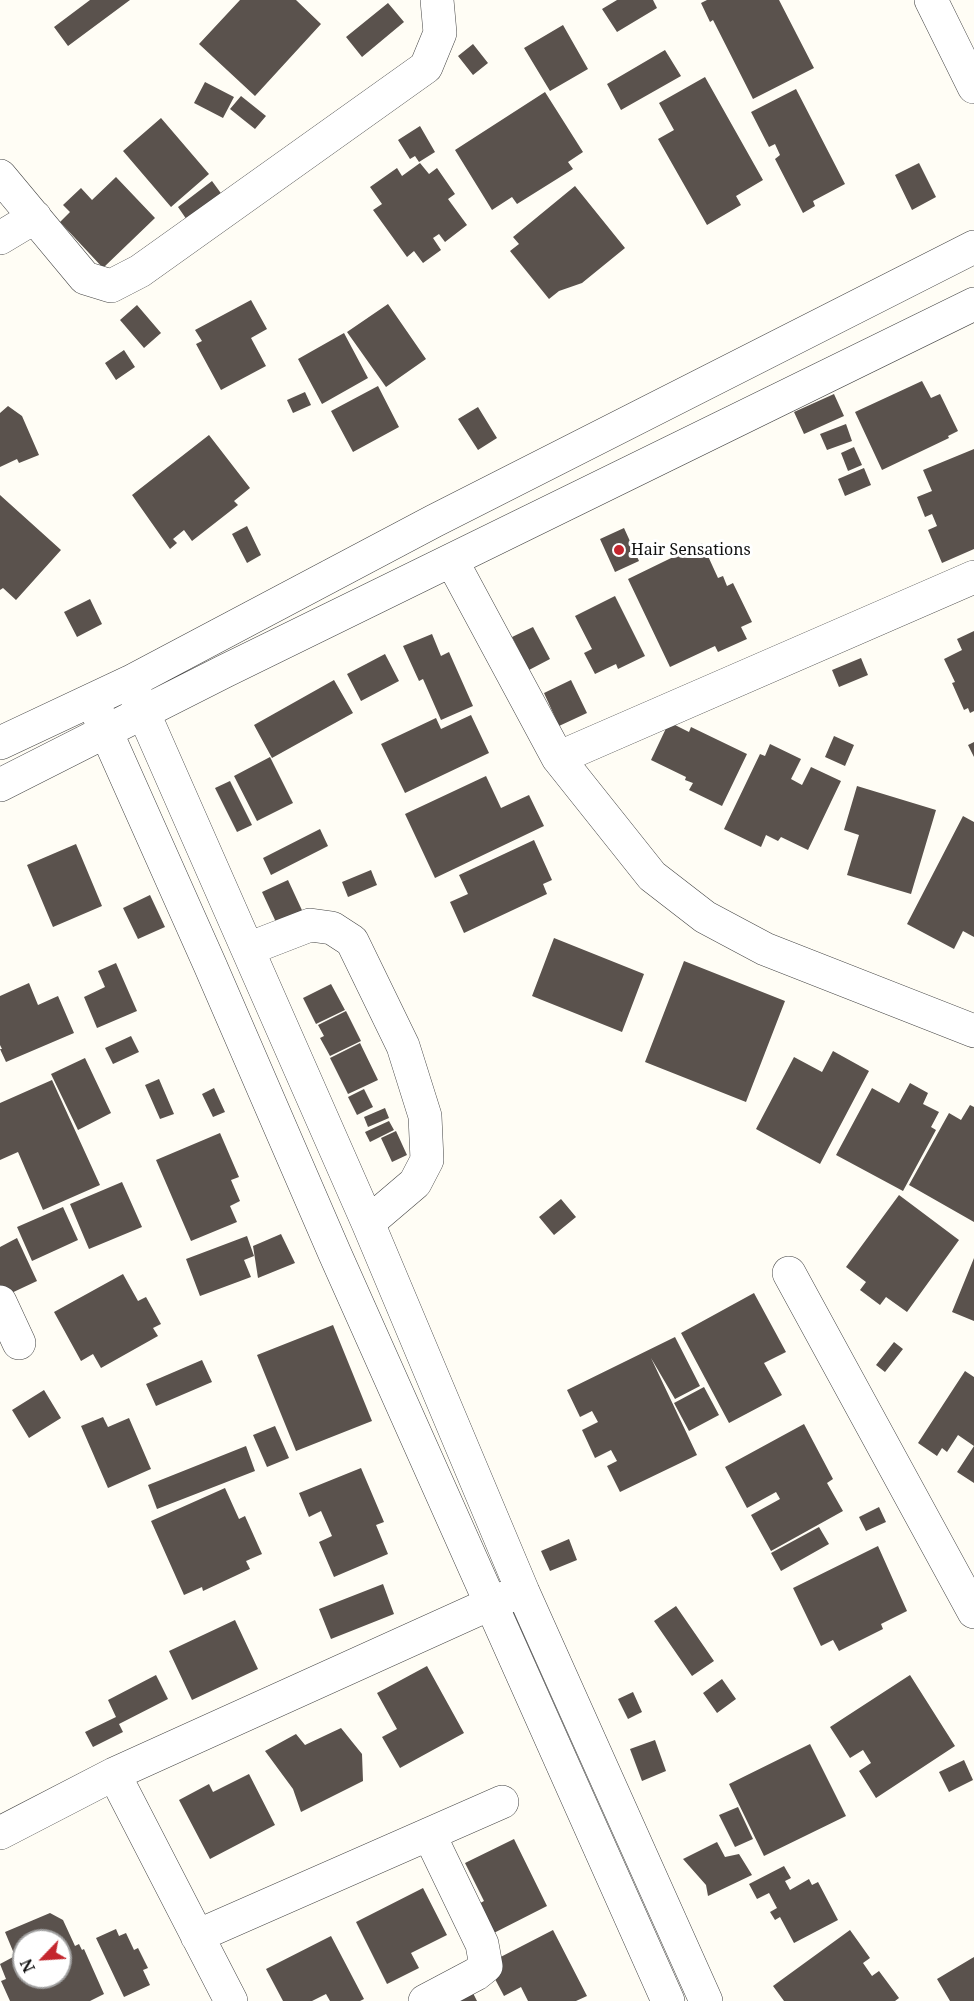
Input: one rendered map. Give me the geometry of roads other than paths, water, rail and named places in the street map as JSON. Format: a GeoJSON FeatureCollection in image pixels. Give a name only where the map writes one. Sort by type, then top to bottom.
{"type":"FeatureCollection","features":[{"type":"Feature","properties":{"kind":"street"},"geometry":{"type":"LineString","coordinates":[[0,176],[85,278],[111,286],[140,271],[426,67],[440,33],[437,0]]}},
{"type":"Feature","properties":{"kind":"street"},"geometry":{"type":"LineString","coordinates":[[931,0],[974,87]]}},
{"type":"Feature","properties":{"kind":"street"},"geometry":{"type":"LineString","coordinates":[[0,238],[35,217]]}},
{"type":"Feature","properties":{"kind":"street"},"geometry":{"type":"LineString","coordinates":[[0,743],[130,682],[434,521],[974,247]]}},
{"type":"Feature","properties":{"kind":"street"},"geometry":{"type":"LineString","coordinates":[[0,785],[225,671],[974,304]]}},
{"type":"Feature","properties":{"kind":"street"},"geometry":{"type":"LineString","coordinates":[[453,561],[558,759],[652,876],[705,917],[765,949],[974,1031]]}},
{"type":"Feature","properties":{"kind":"street"},"geometry":{"type":"LineString","coordinates":[[558,759],[974,577]]}},
{"type":"Feature","properties":{"kind":"street"},"geometry":{"type":"LineString","coordinates":[[130,682],[368,1223],[523,1592],[706,2001]]}},
{"type":"Feature","properties":{"kind":"street"},"geometry":{"type":"LineString","coordinates":[[92,700],[335,1254],[668,2001]]}},
{"type":"Feature","properties":{"kind":"street"},"geometry":{"type":"LineString","coordinates":[[248,949],[310,925],[332,928],[352,941],[403,1046],[425,1116],[427,1160],[414,1183],[368,1223]]}},
{"type":"Feature","properties":{"kind":"street"},"geometry":{"type":"LineString","coordinates":[[789,1273],[971,1597]]}},
{"type":"Feature","properties":{"kind":"street"},"geometry":{"type":"LineString","coordinates":[[0,1302],[19,1343]]}},
{"type":"Feature","properties":{"kind":"street"},"geometry":{"type":"LineString","coordinates":[[0,1833],[114,1774],[492,1603],[523,1592]]}},
{"type":"Feature","properties":{"kind":"street"},"geometry":{"type":"LineString","coordinates":[[114,1774],[231,2001]]}},
{"type":"Feature","properties":{"kind":"street"},"geometry":{"type":"LineString","coordinates":[[197,1936],[502,1803]]}},
{"type":"Feature","properties":{"kind":"street"},"geometry":{"type":"LineString","coordinates":[[425,2001],[476,1974],[486,1966],[482,1944],[429,1834]]}},
{"type":"Feature","properties":{"kind":"place","name":"Hair Sensations"},"geometry":{"type":"Point","coordinates":[619,550]}}]}
